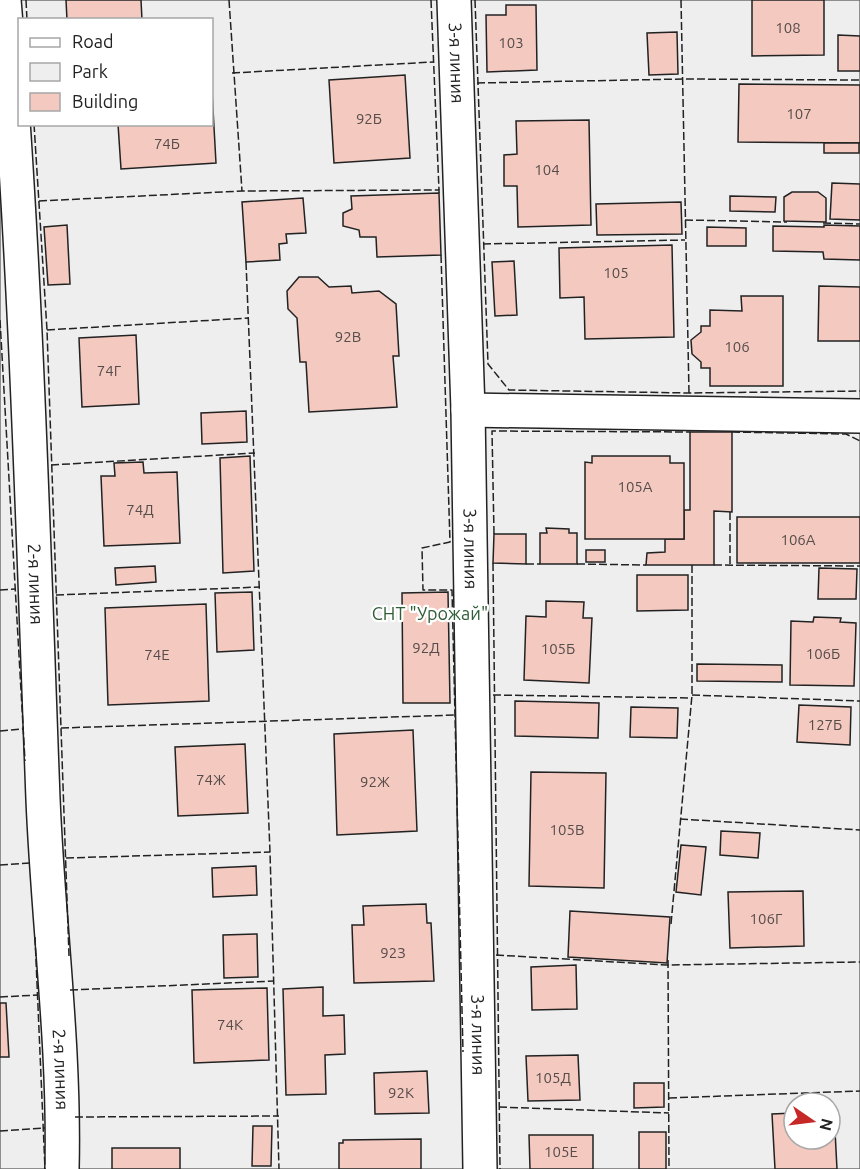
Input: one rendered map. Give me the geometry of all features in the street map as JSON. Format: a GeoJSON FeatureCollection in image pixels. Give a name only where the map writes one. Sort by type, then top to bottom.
{"type":"FeatureCollection","features":[{"type":"Feature","properties":{"kind":"street","name":"2-я линия"},"geometry":{"type":"LineString","coordinates":[[4,0],[17,158],[45,846],[62,1081],[62,1169]]}},
{"type":"Feature","properties":{"kind":"street","name":"3-я линия"},"geometry":{"type":"LineString","coordinates":[[454,0],[468,410],[480,1169]]}},
{"type":"Feature","properties":{"kind":"street"},"geometry":{"type":"LineString","coordinates":[[468,410],[860,416]]}},
{"type":"Feature","properties":{"kind":"green space","name":"СНТ \"Урожай\""},"geometry":{"type":"Polygon","coordinates":[[[0,0],[860,0],[860,1169],[0,1169],[0,0]]]}},
{"type":"Feature","properties":{"kind":"building"},"geometry":{"type":"Polygon","coordinates":[[[66,0],[141,0],[142,18],[67,18],[66,0]]]}},
{"type":"Feature","properties":{"kind":"building"},"geometry":{"type":"Polygon","coordinates":[[[752,0],[824,0],[824,55],[752,56],[752,0]]]}},
{"type":"Feature","properties":{"kind":"building"},"geometry":{"type":"Polygon","coordinates":[[[506,5],[536,5],[537,70],[487,72],[486,15],[506,15],[506,5]]]}},
{"type":"Feature","properties":{"kind":"building"},"geometry":{"type":"Polygon","coordinates":[[[677,32],[678,74],[649,75],[647,33],[677,32]]]}},
{"type":"Feature","properties":{"kind":"building"},"geometry":{"type":"Polygon","coordinates":[[[838,35],[860,36],[860,71],[838,71],[838,35]]]}},
{"type":"Feature","properties":{"kind":"building"},"geometry":{"type":"Polygon","coordinates":[[[405,75],[410,158],[334,163],[329,80],[405,75]]]}},
{"type":"Feature","properties":{"kind":"building"},"geometry":{"type":"Polygon","coordinates":[[[739,84],[860,85],[860,143],[738,142],[739,84]]]}},
{"type":"Feature","properties":{"kind":"building"},"geometry":{"type":"Polygon","coordinates":[[[213,109],[216,163],[121,169],[118,126],[213,126],[213,109]]]}},
{"type":"Feature","properties":{"kind":"building"},"geometry":{"type":"Polygon","coordinates":[[[589,120],[591,225],[518,227],[517,186],[504,186],[504,155],[517,154],[516,121],[589,120]]]}},
{"type":"Feature","properties":{"kind":"building"},"geometry":{"type":"Polygon","coordinates":[[[824,143],[859,143],[859,153],[824,153],[824,143]]]}},
{"type":"Feature","properties":{"kind":"building"},"geometry":{"type":"Polygon","coordinates":[[[832,183],[860,184],[860,220],[830,219],[832,183]]]}},
{"type":"Feature","properties":{"kind":"building"},"geometry":{"type":"Polygon","coordinates":[[[792,192],[818,192],[826,198],[826,222],[784,221],[784,197],[792,192]]]}},
{"type":"Feature","properties":{"kind":"building"},"geometry":{"type":"Polygon","coordinates":[[[439,193],[441,255],[377,257],[376,237],[360,237],[359,230],[343,226],[343,213],[352,209],[351,196],[439,193]]]}},
{"type":"Feature","properties":{"kind":"building"},"geometry":{"type":"Polygon","coordinates":[[[730,196],[776,197],[775,212],[730,211],[730,196]]]}},
{"type":"Feature","properties":{"kind":"building"},"geometry":{"type":"Polygon","coordinates":[[[303,198],[306,233],[286,234],[287,243],[279,244],[280,260],[246,262],[242,202],[303,198]]]}},
{"type":"Feature","properties":{"kind":"building"},"geometry":{"type":"Polygon","coordinates":[[[681,202],[682,234],[597,235],[596,204],[681,202]]]}},
{"type":"Feature","properties":{"kind":"building"},"geometry":{"type":"Polygon","coordinates":[[[67,225],[70,284],[48,285],[44,227],[67,225]]]}},
{"type":"Feature","properties":{"kind":"building"},"geometry":{"type":"Polygon","coordinates":[[[824,225],[860,226],[860,260],[824,259],[823,252],[773,251],[773,226],[824,227],[824,225]]]}},
{"type":"Feature","properties":{"kind":"building"},"geometry":{"type":"Polygon","coordinates":[[[707,227],[746,228],[746,246],[707,246],[707,227]]]}},
{"type":"Feature","properties":{"kind":"building"},"geometry":{"type":"Polygon","coordinates":[[[672,245],[674,337],[585,339],[584,297],[560,298],[559,248],[672,245]]]}},
{"type":"Feature","properties":{"kind":"building"},"geometry":{"type":"Polygon","coordinates":[[[514,261],[517,315],[495,316],[492,262],[514,261]]]}},
{"type":"Feature","properties":{"kind":"building"},"geometry":{"type":"Polygon","coordinates":[[[299,277],[318,277],[329,287],[351,286],[352,293],[379,291],[396,304],[399,356],[393,356],[397,407],[309,412],[306,362],[300,362],[297,318],[288,309],[287,291],[299,277]]]}},
{"type":"Feature","properties":{"kind":"building"},"geometry":{"type":"Polygon","coordinates":[[[819,286],[860,287],[860,341],[818,341],[819,286]]]}},
{"type":"Feature","properties":{"kind":"building"},"geometry":{"type":"Polygon","coordinates":[[[741,296],[783,296],[783,386],[710,386],[710,368],[701,368],[701,362],[692,354],[691,340],[701,332],[701,326],[710,326],[710,310],[742,311],[741,296]]]}},
{"type":"Feature","properties":{"kind":"building"},"geometry":{"type":"Polygon","coordinates":[[[136,335],[139,404],[82,407],[79,338],[136,335]]]}},
{"type":"Feature","properties":{"kind":"building"},"geometry":{"type":"Polygon","coordinates":[[[246,411],[247,442],[202,444],[201,413],[246,411]]]}},
{"type":"Feature","properties":{"kind":"building"},"geometry":{"type":"Polygon","coordinates":[[[690,432],[732,432],[732,512],[714,511],[714,565],[646,565],[647,553],[665,552],[665,539],[684,539],[684,510],[690,510],[690,432]]]}},
{"type":"Feature","properties":{"kind":"building"},"geometry":{"type":"Polygon","coordinates":[[[250,456],[254,571],[223,573],[220,458],[250,456]]]}},
{"type":"Feature","properties":{"kind":"building"},"geometry":{"type":"Polygon","coordinates":[[[592,456],[670,456],[670,463],[684,463],[684,539],[585,539],[585,462],[592,463],[592,456]]]}},
{"type":"Feature","properties":{"kind":"building"},"geometry":{"type":"Polygon","coordinates":[[[143,462],[144,473],[177,472],[180,543],[104,546],[101,476],[115,476],[114,463],[143,462]]]}},
{"type":"Feature","properties":{"kind":"building"},"geometry":{"type":"Polygon","coordinates":[[[737,517],[860,517],[860,563],[737,563],[737,517]]]}},
{"type":"Feature","properties":{"kind":"building"},"geometry":{"type":"Polygon","coordinates":[[[546,528],[569,529],[569,533],[577,533],[577,564],[540,564],[540,533],[547,533],[546,528]]]}},
{"type":"Feature","properties":{"kind":"building"},"geometry":{"type":"Polygon","coordinates":[[[494,534],[526,534],[526,564],[493,563],[494,534]]]}},
{"type":"Feature","properties":{"kind":"building"},"geometry":{"type":"Polygon","coordinates":[[[586,550],[605,550],[605,562],[586,562],[586,550]]]}},
{"type":"Feature","properties":{"kind":"building"},"geometry":{"type":"Polygon","coordinates":[[[155,566],[156,582],[116,585],[115,568],[155,566]]]}},
{"type":"Feature","properties":{"kind":"building"},"geometry":{"type":"Polygon","coordinates":[[[819,568],[857,569],[856,599],[818,599],[819,568]]]}},
{"type":"Feature","properties":{"kind":"building"},"geometry":{"type":"Polygon","coordinates":[[[637,575],[688,575],[688,610],[637,611],[637,575]]]}},
{"type":"Feature","properties":{"kind":"building"},"geometry":{"type":"Polygon","coordinates":[[[252,592],[254,650],[217,652],[215,593],[252,592]]]}},
{"type":"Feature","properties":{"kind":"building"},"geometry":{"type":"Polygon","coordinates":[[[448,592],[450,703],[403,703],[402,593],[448,592]]]}},
{"type":"Feature","properties":{"kind":"building"},"geometry":{"type":"Polygon","coordinates":[[[546,601],[584,602],[583,618],[592,618],[589,683],[524,680],[526,616],[546,617],[546,601]]]}},
{"type":"Feature","properties":{"kind":"building"},"geometry":{"type":"Polygon","coordinates":[[[206,604],[209,701],[108,705],[105,608],[206,604]]]}},
{"type":"Feature","properties":{"kind":"building"},"geometry":{"type":"Polygon","coordinates":[[[814,617],[841,618],[840,622],[856,623],[854,686],[790,685],[791,621],[813,622],[814,617]]]}},
{"type":"Feature","properties":{"kind":"building"},"geometry":{"type":"Polygon","coordinates":[[[697,664],[782,665],[782,682],[697,681],[697,664]]]}},
{"type":"Feature","properties":{"kind":"building"},"geometry":{"type":"Polygon","coordinates":[[[515,701],[599,703],[598,738],[515,736],[515,701]]]}},
{"type":"Feature","properties":{"kind":"building"},"geometry":{"type":"Polygon","coordinates":[[[799,705],[851,707],[850,745],[797,742],[799,705]]]}},
{"type":"Feature","properties":{"kind":"building"},"geometry":{"type":"Polygon","coordinates":[[[631,707],[678,708],[677,738],[630,737],[631,707]]]}},
{"type":"Feature","properties":{"kind":"building"},"geometry":{"type":"Polygon","coordinates":[[[413,730],[417,831],[337,835],[334,734],[413,730]]]}},
{"type":"Feature","properties":{"kind":"building"},"geometry":{"type":"Polygon","coordinates":[[[245,744],[248,813],[178,816],[175,747],[245,744]]]}},
{"type":"Feature","properties":{"kind":"building"},"geometry":{"type":"Polygon","coordinates":[[[531,772],[606,773],[604,888],[529,886],[531,772]]]}},
{"type":"Feature","properties":{"kind":"building"},"geometry":{"type":"Polygon","coordinates":[[[721,831],[760,833],[758,858],[720,855],[721,831]]]}},
{"type":"Feature","properties":{"kind":"building"},"geometry":{"type":"Polygon","coordinates":[[[681,845],[706,847],[701,895],[676,892],[681,845]]]}},
{"type":"Feature","properties":{"kind":"building"},"geometry":{"type":"Polygon","coordinates":[[[256,866],[257,895],[213,897],[212,868],[256,866]]]}},
{"type":"Feature","properties":{"kind":"building"},"geometry":{"type":"Polygon","coordinates":[[[803,891],[804,946],[730,948],[728,892],[803,891]]]}},
{"type":"Feature","properties":{"kind":"building"},"geometry":{"type":"Polygon","coordinates":[[[426,904],[427,923],[431,923],[434,981],[354,983],[352,925],[364,925],[363,906],[426,904]]]}},
{"type":"Feature","properties":{"kind":"building"},"geometry":{"type":"Polygon","coordinates":[[[570,911],[670,917],[667,963],[568,957],[570,911]]]}},
{"type":"Feature","properties":{"kind":"building"},"geometry":{"type":"Polygon","coordinates":[[[257,934],[258,977],[224,978],[223,935],[257,934]]]}},
{"type":"Feature","properties":{"kind":"building"},"geometry":{"type":"Polygon","coordinates":[[[576,965],[577,1009],[532,1010],[531,967],[576,965]]]}},
{"type":"Feature","properties":{"kind":"building"},"geometry":{"type":"Polygon","coordinates":[[[323,987],[323,1016],[344,1015],[345,1054],[325,1055],[326,1094],[286,1095],[283,989],[323,987]]]}},
{"type":"Feature","properties":{"kind":"building"},"geometry":{"type":"Polygon","coordinates":[[[267,988],[269,1060],[194,1063],[192,990],[267,988]]]}},
{"type":"Feature","properties":{"kind":"building"},"geometry":{"type":"Polygon","coordinates":[[[0,1003],[6,1003],[9,1057],[0,1057],[0,1003]]]}},
{"type":"Feature","properties":{"kind":"building"},"geometry":{"type":"Polygon","coordinates":[[[578,1055],[580,1100],[528,1101],[526,1056],[578,1055]]]}},
{"type":"Feature","properties":{"kind":"building"},"geometry":{"type":"Polygon","coordinates":[[[427,1071],[429,1113],[375,1114],[374,1073],[427,1071]]]}},
{"type":"Feature","properties":{"kind":"building"},"geometry":{"type":"Polygon","coordinates":[[[634,1083],[664,1083],[664,1107],[634,1108],[634,1083]]]}},
{"type":"Feature","properties":{"kind":"building"},"geometry":{"type":"Polygon","coordinates":[[[772,1114],[782,1114],[782,1151],[836,1151],[837,1169],[775,1169],[772,1114]]]}},
{"type":"Feature","properties":{"kind":"building"},"geometry":{"type":"Polygon","coordinates":[[[253,1126],[272,1126],[271,1166],[252,1166],[253,1126]]]}},
{"type":"Feature","properties":{"kind":"building"},"geometry":{"type":"Polygon","coordinates":[[[639,1132],[666,1132],[666,1169],[639,1169],[639,1132]]]}},
{"type":"Feature","properties":{"kind":"building"},"geometry":{"type":"Polygon","coordinates":[[[529,1135],[593,1135],[593,1169],[530,1169],[529,1135]]]}},
{"type":"Feature","properties":{"kind":"building"},"geometry":{"type":"Polygon","coordinates":[[[421,1139],[421,1169],[339,1169],[339,1143],[343,1143],[343,1140],[421,1139]]]}},
{"type":"Feature","properties":{"kind":"building"},"geometry":{"type":"Polygon","coordinates":[[[112,1148],[180,1148],[180,1169],[112,1169],[112,1148]]]}},
{"type":"Feature","properties":{"kind":"fence"},"geometry":{"type":"LineString","coordinates":[[26,0],[27,18]]}},
{"type":"Feature","properties":{"kind":"fence"},"geometry":{"type":"LineString","coordinates":[[229,0],[242,191]]}},
{"type":"Feature","properties":{"kind":"fence"},"geometry":{"type":"LineString","coordinates":[[431,0],[439,190]]}},
{"type":"Feature","properties":{"kind":"fence"},"geometry":{"type":"LineString","coordinates":[[475,0],[488,364],[509,390],[689,393],[860,391]]}},
{"type":"Feature","properties":{"kind":"fence"},"geometry":{"type":"LineString","coordinates":[[681,0],[689,393]]}},
{"type":"Feature","properties":{"kind":"fence"},"geometry":{"type":"LineString","coordinates":[[232,73],[433,62]]}},
{"type":"Feature","properties":{"kind":"fence"},"geometry":{"type":"LineString","coordinates":[[477,83],[683,79],[860,80]]}},
{"type":"Feature","properties":{"kind":"fence"},"geometry":{"type":"LineString","coordinates":[[34,126],[47,330],[69,956]]}},
{"type":"Feature","properties":{"kind":"fence"},"geometry":{"type":"LineString","coordinates":[[39,201],[242,191],[439,190],[439,193]]}},
{"type":"Feature","properties":{"kind":"fence"},"geometry":{"type":"LineString","coordinates":[[685,220],[787,222]]}},
{"type":"Feature","properties":{"kind":"fence"},"geometry":{"type":"LineString","coordinates":[[823,223],[860,224]]}},
{"type":"Feature","properties":{"kind":"fence"},"geometry":{"type":"LineString","coordinates":[[483,244],[685,240]]}},
{"type":"Feature","properties":{"kind":"fence"},"geometry":{"type":"LineString","coordinates":[[441,255],[450,542],[422,548],[423,590],[452,590],[463,1052]]}},
{"type":"Feature","properties":{"kind":"fence"},"geometry":{"type":"LineString","coordinates":[[246,262],[270,852],[279,1169]]}},
{"type":"Feature","properties":{"kind":"fence"},"geometry":{"type":"LineString","coordinates":[[47,330],[249,318]]}},
{"type":"Feature","properties":{"kind":"fence"},"geometry":{"type":"LineString","coordinates":[[0,320],[25,761]]}},
{"type":"Feature","properties":{"kind":"fence"},"geometry":{"type":"LineString","coordinates":[[494,534],[492,431],[690,432]]}},
{"type":"Feature","properties":{"kind":"fence"},"geometry":{"type":"LineString","coordinates":[[732,432],[846,434],[860,441]]}},
{"type":"Feature","properties":{"kind":"fence"},"geometry":{"type":"LineString","coordinates":[[51,465],[255,453]]}},
{"type":"Feature","properties":{"kind":"fence"},"geometry":{"type":"LineString","coordinates":[[730,512],[730,565]]}},
{"type":"Feature","properties":{"kind":"fence"},"geometry":{"type":"LineString","coordinates":[[493,563],[500,1169]]}},
{"type":"Feature","properties":{"kind":"fence"},"geometry":{"type":"LineString","coordinates":[[526,564],[540,564]]}},
{"type":"Feature","properties":{"kind":"fence"},"geometry":{"type":"LineString","coordinates":[[577,564],[646,565]]}},
{"type":"Feature","properties":{"kind":"fence"},"geometry":{"type":"LineString","coordinates":[[671,924],[692,695],[692,565]]}},
{"type":"Feature","properties":{"kind":"fence"},"geometry":{"type":"LineString","coordinates":[[714,565],[860,566]]}},
{"type":"Feature","properties":{"kind":"fence"},"geometry":{"type":"LineString","coordinates":[[56,595],[260,587]]}},
{"type":"Feature","properties":{"kind":"fence"},"geometry":{"type":"LineString","coordinates":[[0,590],[15,589]]}},
{"type":"Feature","properties":{"kind":"fence"},"geometry":{"type":"LineString","coordinates":[[493,695],[691,698]]}},
{"type":"Feature","properties":{"kind":"fence"},"geometry":{"type":"LineString","coordinates":[[692,695],[860,701]]}},
{"type":"Feature","properties":{"kind":"fence"},"geometry":{"type":"LineString","coordinates":[[61,728],[455,715]]}},
{"type":"Feature","properties":{"kind":"fence"},"geometry":{"type":"LineString","coordinates":[[0,731],[23,729]]}},
{"type":"Feature","properties":{"kind":"fence"},"geometry":{"type":"LineString","coordinates":[[680,819],[860,830]]}},
{"type":"Feature","properties":{"kind":"fence"},"geometry":{"type":"LineString","coordinates":[[66,858],[270,852]]}},
{"type":"Feature","properties":{"kind":"fence"},"geometry":{"type":"LineString","coordinates":[[0,865],[31,863]]}},
{"type":"Feature","properties":{"kind":"fence"},"geometry":{"type":"LineString","coordinates":[[35,937],[45,1169]]}},
{"type":"Feature","properties":{"kind":"fence"},"geometry":{"type":"LineString","coordinates":[[496,955],[667,965],[860,962]]}},
{"type":"Feature","properties":{"kind":"fence"},"geometry":{"type":"LineString","coordinates":[[668,960],[669,1169]]}},
{"type":"Feature","properties":{"kind":"fence"},"geometry":{"type":"LineString","coordinates":[[70,990],[274,981]]}},
{"type":"Feature","properties":{"kind":"fence"},"geometry":{"type":"LineString","coordinates":[[0,997],[38,995]]}},
{"type":"Feature","properties":{"kind":"fence"},"geometry":{"type":"LineString","coordinates":[[669,1098],[860,1091]]}},
{"type":"Feature","properties":{"kind":"fence"},"geometry":{"type":"LineString","coordinates":[[499,1107],[669,1113]]}},
{"type":"Feature","properties":{"kind":"fence"},"geometry":{"type":"LineString","coordinates":[[75,1117],[279,1116]]}},
{"type":"Feature","properties":{"kind":"fence"},"geometry":{"type":"LineString","coordinates":[[0,1131],[45,1128]]}}]}
